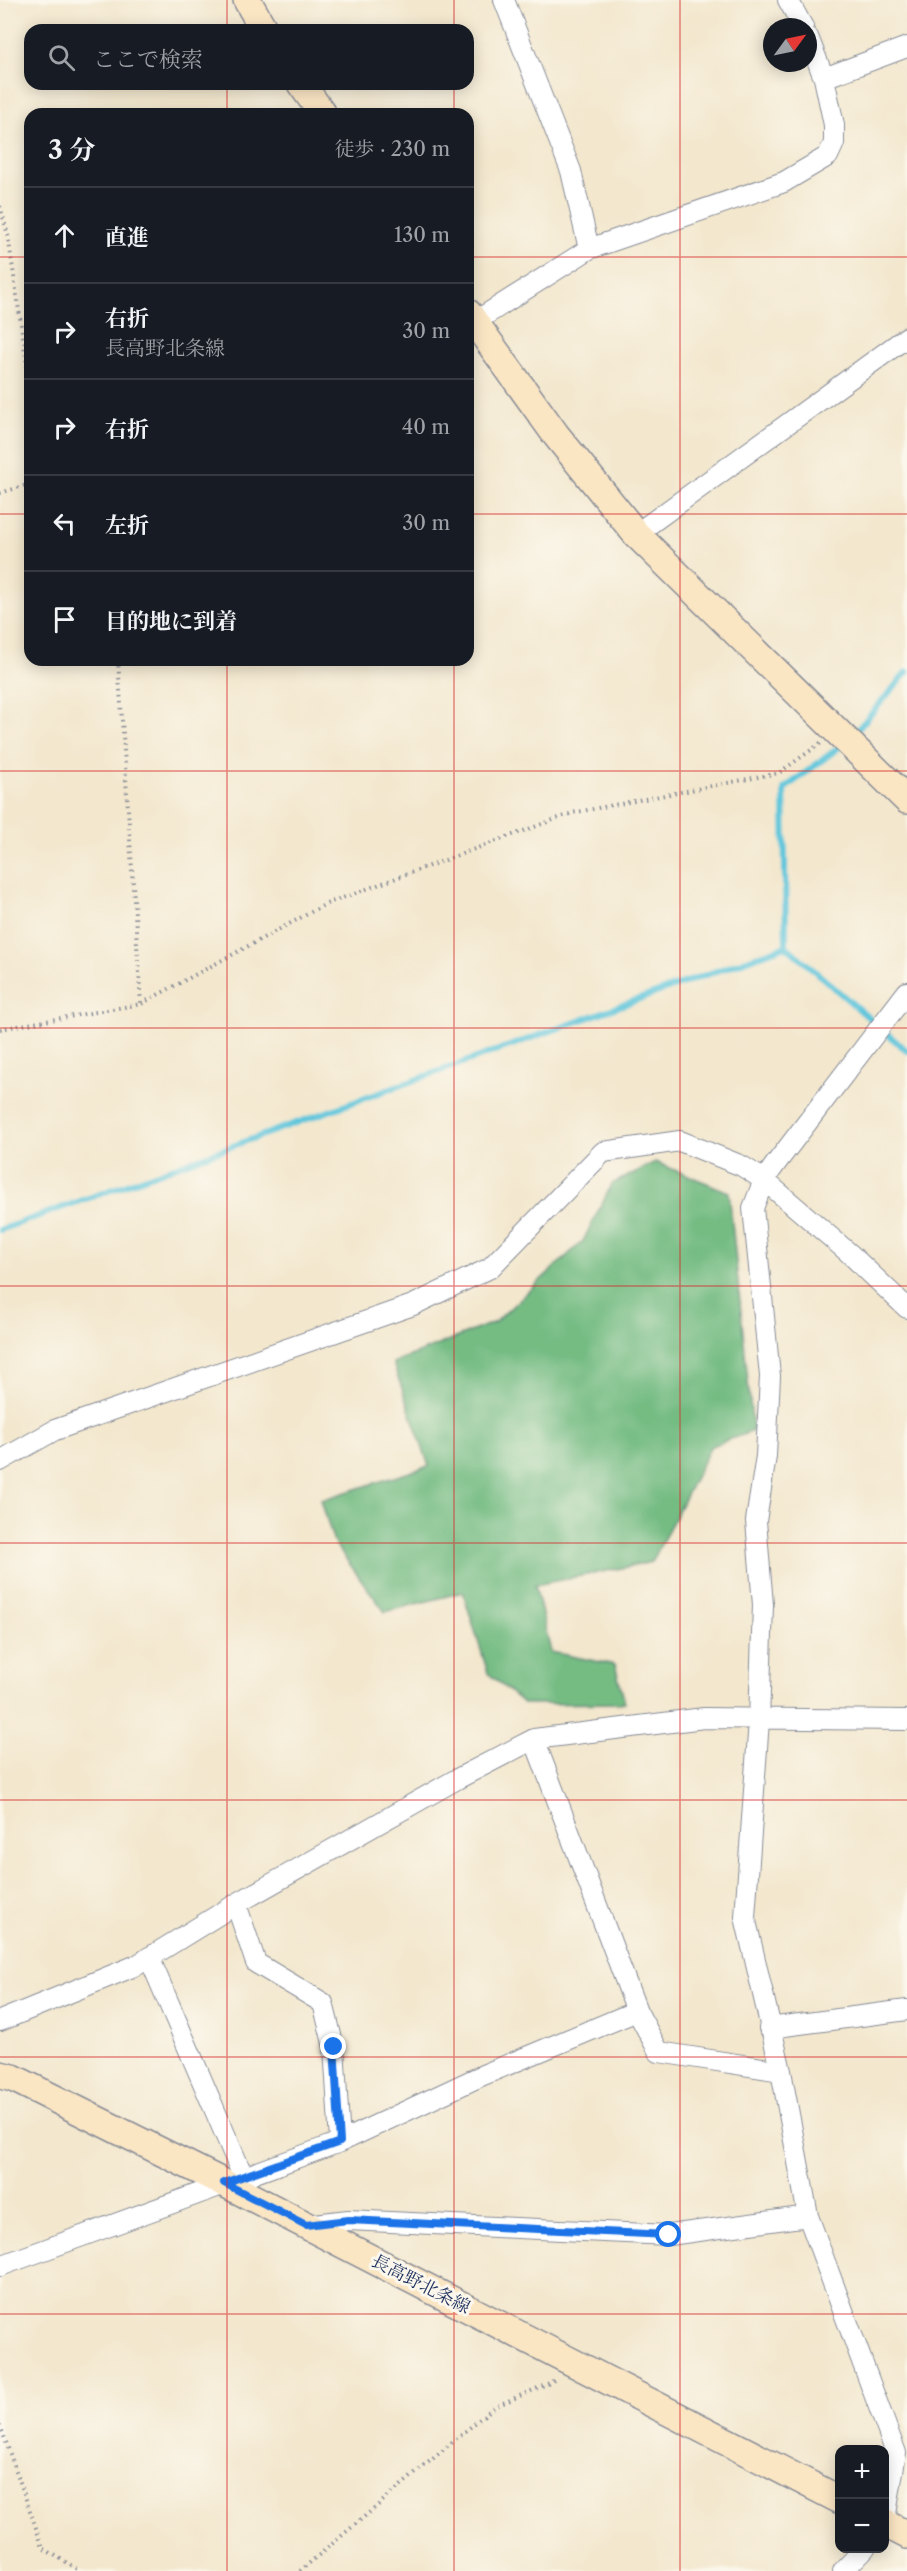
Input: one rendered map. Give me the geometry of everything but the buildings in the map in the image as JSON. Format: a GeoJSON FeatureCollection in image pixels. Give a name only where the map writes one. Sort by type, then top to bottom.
{"type":"FeatureCollection","features":[{"type":"Feature","properties":{"kind":"main road"},"geometry":{"type":"LineString","coordinates":[[247,0],[261,24]]}},
{"type":"Feature","properties":{"kind":"main road"},"geometry":{"type":"LineString","coordinates":[[305,90],[319,108]]}},
{"type":"Feature","properties":{"kind":"main road"},"geometry":{"type":"LineString","coordinates":[[474,325],[569,452],[636,534],[907,800]]}},
{"type":"Feature","properties":{"kind":"main road","name":"長高野北条線"},"geometry":{"type":"LineString","coordinates":[[0,2075],[233,2179],[306,2225],[838,2499]]}},
{"type":"Feature","properties":{"kind":"street"},"geometry":{"type":"LineString","coordinates":[[504,0],[571,171],[589,249]]}},
{"type":"Feature","properties":{"kind":"street"},"geometry":{"type":"LineString","coordinates":[[788,0],[798,18]]}},
{"type":"Feature","properties":{"kind":"street"},"geometry":{"type":"LineString","coordinates":[[824,78],[907,47]]}},
{"type":"Feature","properties":{"kind":"street"},"geometry":{"type":"LineString","coordinates":[[474,318],[589,249],[784,182],[820,163],[828,156],[834,142],[834,125],[824,78],[817,60]]}},
{"type":"Feature","properties":{"kind":"street"},"geometry":{"type":"LineString","coordinates":[[636,534],[907,337]]}},
{"type":"Feature","properties":{"kind":"street"},"geometry":{"type":"LineString","coordinates":[[891,2527],[896,2453],[808,2216],[781,2072],[745,1917],[759,1720],[763,1605],[756,1521],[765,1456],[770,1376],[753,1208],[764,1180],[907,992]]}},
{"type":"Feature","properties":{"kind":"street"},"geometry":{"type":"LineString","coordinates":[[0,1461],[55,1430],[413,1305],[490,1268],[603,1152],[680,1141],[742,1166],[764,1180],[849,1253],[907,1308]]}},
{"type":"Feature","properties":{"kind":"street"},"geometry":{"type":"LineString","coordinates":[[0,2021],[149,1957],[236,1904],[457,1779],[534,1740],[705,1718],[907,1720]]}},
{"type":"Feature","properties":{"kind":"street"},"geometry":{"type":"LineString","coordinates":[[534,1740],[637,2011],[659,2052],[781,2072]]}},
{"type":"Feature","properties":{"kind":"street"},"geometry":{"type":"LineString","coordinates":[[236,1904],[256,1963],[323,2003],[334,2047],[340,2142]]}},
{"type":"Feature","properties":{"kind":"street"},"geometry":{"type":"LineString","coordinates":[[149,1957],[233,2179]]}},
{"type":"Feature","properties":{"kind":"street"},"geometry":{"type":"LineString","coordinates":[[769,2028],[907,2010]]}},
{"type":"Feature","properties":{"kind":"street"},"geometry":{"type":"LineString","coordinates":[[0,2266],[233,2179],[340,2142],[483,2075],[637,2011]]}},
{"type":"Feature","properties":{"kind":"street"},"geometry":{"type":"LineString","coordinates":[[306,2225],[348,2220],[669,2235],[808,2216]]}},
{"type":"Feature","properties":{"kind":"street"},"geometry":{"type":"LineString","coordinates":[[843,2571],[860,2553]]}},
{"type":"Feature","properties":{"kind":"path"},"geometry":{"type":"LineString","coordinates":[[0,206],[8,235],[24,345]]}},
{"type":"Feature","properties":{"kind":"path"},"geometry":{"type":"LineString","coordinates":[[0,493],[24,486]]}},
{"type":"Feature","properties":{"kind":"path"},"geometry":{"type":"LineString","coordinates":[[118,666],[141,1004]]}},
{"type":"Feature","properties":{"kind":"path"},"geometry":{"type":"LineString","coordinates":[[0,1029],[141,1004],[326,904],[572,813],[779,773],[838,730]]}},
{"type":"Feature","properties":{"kind":"path"},"geometry":{"type":"LineString","coordinates":[[300,2571],[494,2407],[552,2382],[571,2362]]}},
{"type":"Feature","properties":{"kind":"path"},"geometry":{"type":"LineString","coordinates":[[0,2425],[43,2548],[80,2571]]}},
{"type":"Feature","properties":{"kind":"green space"},"geometry":{"type":"Polygon","coordinates":[[[655,1162],[729,1192],[753,1431],[711,1446],[652,1562],[535,1585],[551,1652],[615,1665],[625,1703],[524,1704],[488,1673],[463,1592],[385,1612],[334,1543],[321,1500],[429,1466],[393,1363],[495,1322],[583,1241],[612,1184],[655,1162]]]}},
{"type":"Feature","properties":{"kind":"waterway"},"geometry":{"type":"LineString","coordinates":[[852,736],[907,672]]}},
{"type":"Feature","properties":{"kind":"waterway"},"geometry":{"type":"LineString","coordinates":[[786,946],[784,789],[842,745]]}},
{"type":"Feature","properties":{"kind":"waterway"},"geometry":{"type":"LineString","coordinates":[[0,1230],[786,946],[907,1051]]}},
{"type":"Feature","properties":{"kind":"route"},"geometry":{"type":"LineString","coordinates":[[334,2047],[340,2142],[224,2183],[306,2225],[348,2220],[669,2235]]}}]}
